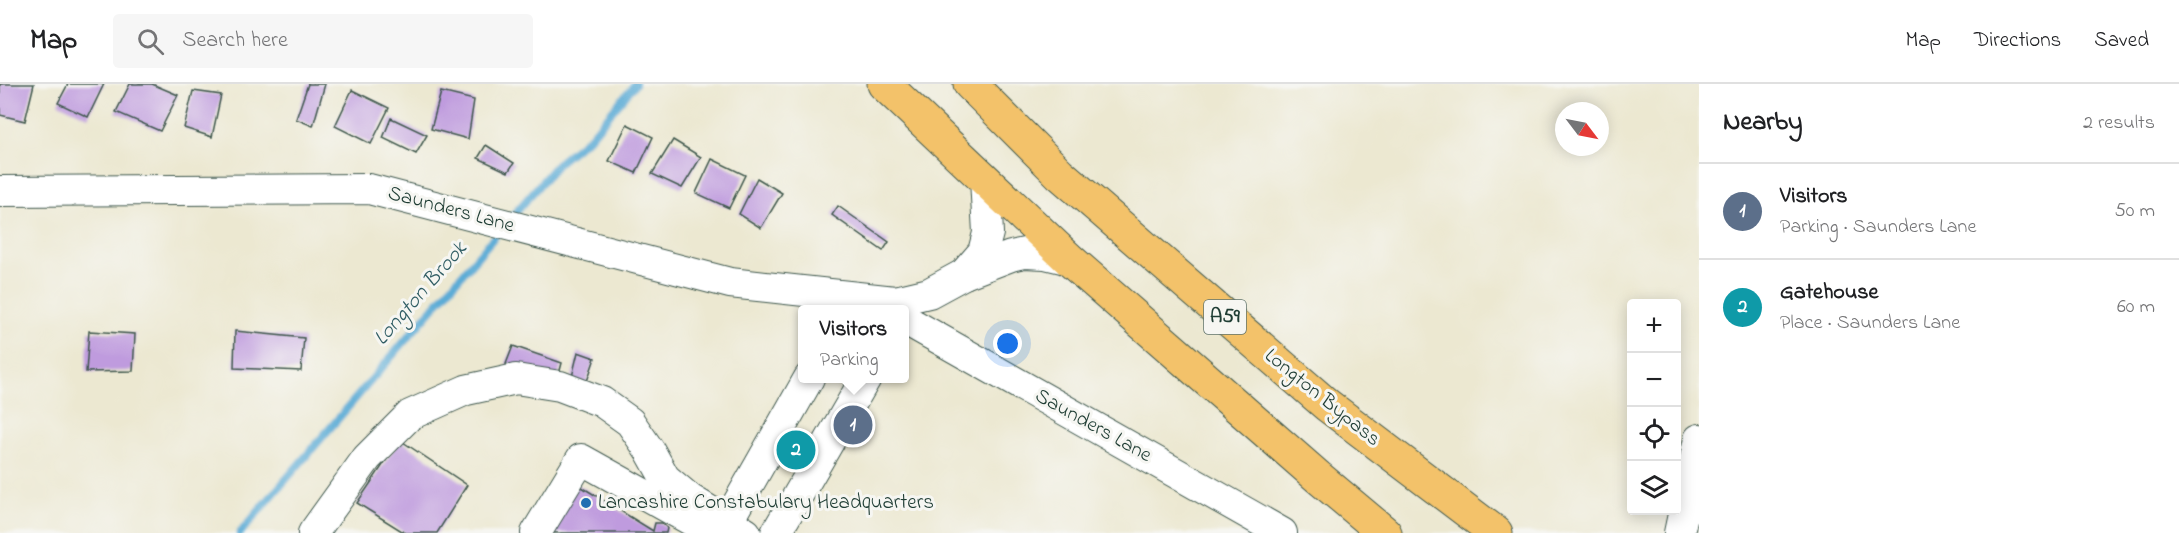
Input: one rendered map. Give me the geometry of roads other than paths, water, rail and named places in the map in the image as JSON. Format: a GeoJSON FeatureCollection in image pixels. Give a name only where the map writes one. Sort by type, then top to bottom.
{"type":"FeatureCollection","features":[{"type":"Feature","properties":{"kind":"highway"},"geometry":{"type":"LineString","coordinates":[[884,84],[1070,260],[1384,533]]}},
{"type":"Feature","properties":{"kind":"highway","name":"Longton Bypass"},"geometry":{"type":"LineString","coordinates":[[970,84],[1060,174],[1327,405],[1496,533]]}},
{"type":"Feature","properties":{"kind":"street","name":"Saunders Lane"},"geometry":{"type":"LineString","coordinates":[[964,274],[983,252],[988,233],[985,179]]}},
{"type":"Feature","properties":{"kind":"street","name":"Saunders Lane"},"geometry":{"type":"LineString","coordinates":[[0,191],[369,189],[730,283],[852,303]]}},
{"type":"Feature","properties":{"kind":"street","name":"Saunders Lane"},"geometry":{"type":"LineString","coordinates":[[908,305],[964,274],[1011,256],[1024,253],[1045,254],[1070,260]]}},
{"type":"Feature","properties":{"kind":"street","name":"Saunders Lane"},"geometry":{"type":"LineString","coordinates":[[909,316],[1282,533]]}},
{"type":"Feature","properties":{"kind":"street"},"geometry":{"type":"LineString","coordinates":[[313,533],[367,458],[410,415],[466,390],[516,379],[560,386],[603,402],[630,422],[665,478],[727,530]]}},
{"type":"Feature","properties":{"kind":"street"},"geometry":{"type":"LineString","coordinates":[[727,530],[806,383]]}},
{"type":"Feature","properties":{"kind":"street"},"geometry":{"type":"LineString","coordinates":[[776,533],[863,383]]}},
{"type":"Feature","properties":{"kind":"street"},"geometry":{"type":"LineString","coordinates":[[1679,533],[1698,448]]}},
{"type":"Feature","properties":{"kind":"street"},"geometry":{"type":"LineString","coordinates":[[536,533],[581,459],[727,530]]}},
{"type":"Feature","properties":{"kind":"waterway","name":"Longton Brook"},"geometry":{"type":"LineString","coordinates":[[511,218],[558,163],[591,136],[635,84]]}},
{"type":"Feature","properties":{"kind":"waterway","name":"Longton Brook"},"geometry":{"type":"LineString","coordinates":[[240,533],[501,229]]}},
{"type":"Feature","properties":{"kind":"place","name":"Visitors"},"geometry":{"type":"Point","coordinates":[853,425]}},
{"type":"Feature","properties":{"kind":"place","name":"Gatehouse"},"geometry":{"type":"Point","coordinates":[796,450]}},
{"type":"Feature","properties":{"kind":"place","name":"Lancashire Constabulary Headquarters"},"geometry":{"type":"Point","coordinates":[586,503]}}]}
